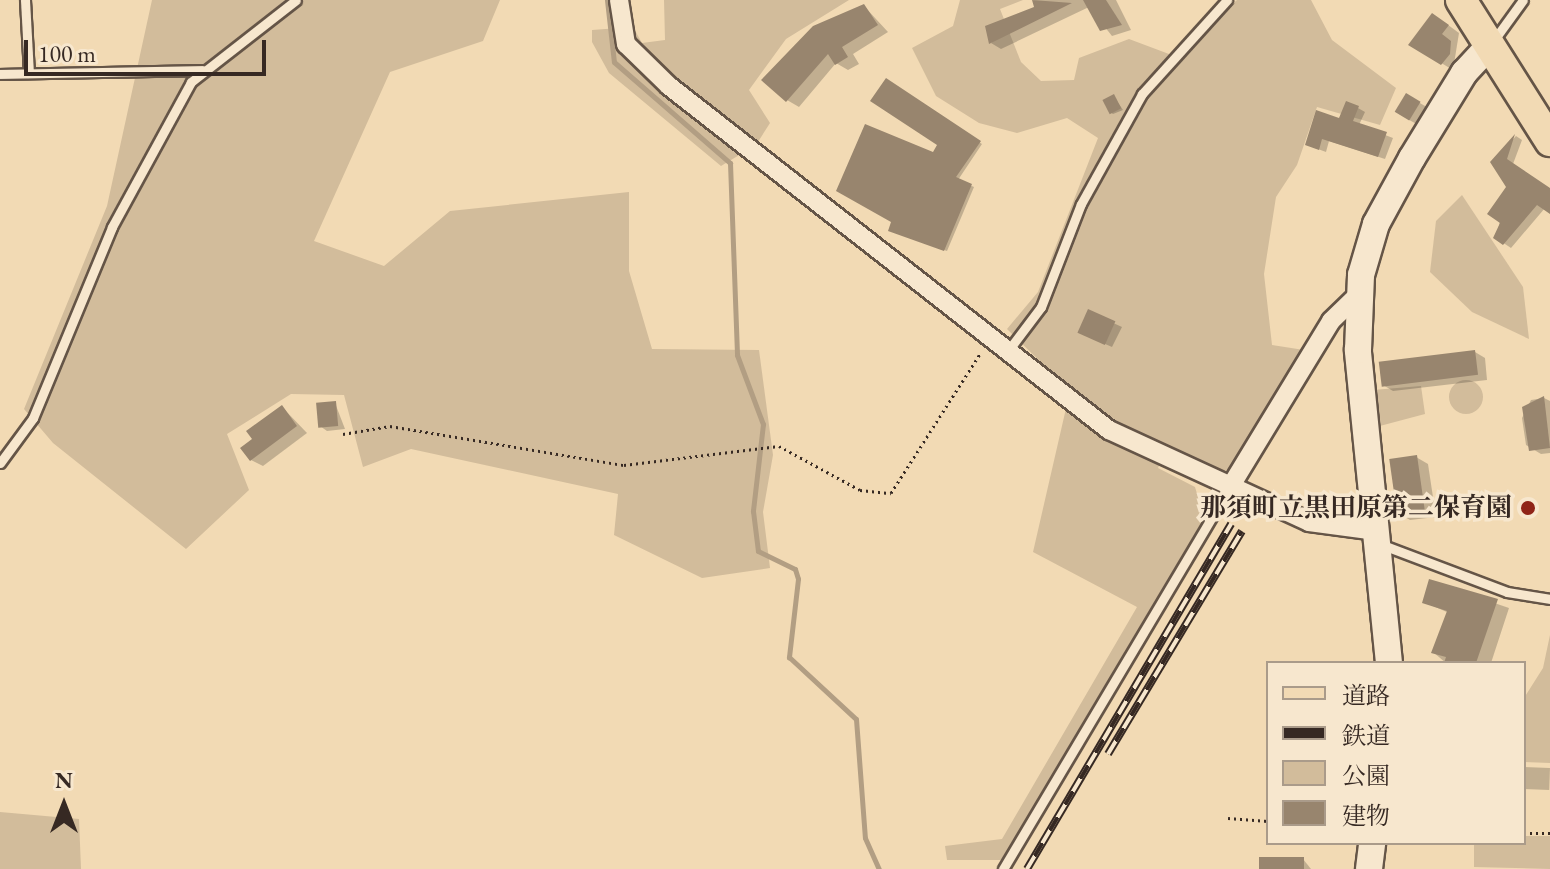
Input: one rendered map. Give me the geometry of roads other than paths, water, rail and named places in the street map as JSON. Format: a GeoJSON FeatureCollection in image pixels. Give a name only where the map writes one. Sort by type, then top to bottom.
{"type":"FeatureCollection","features":[{"type":"Feature","properties":{"kind":"main road"},"geometry":{"type":"LineString","coordinates":[[1461,0],[1550,141]]}},
{"type":"Feature","properties":{"kind":"street"},"geometry":{"type":"LineString","coordinates":[[619,0],[626,44],[642,62],[1007,352],[1140,449],[1309,522],[1376,537]]}},
{"type":"Feature","properties":{"kind":"street"},"geometry":{"type":"LineString","coordinates":[[1389,661],[1358,295],[1376,224],[1464,73],[1489,46]]}},
{"type":"Feature","properties":{"kind":"street"},"geometry":{"type":"LineString","coordinates":[[1229,489],[1331,321],[1358,295]]}},
{"type":"Feature","properties":{"kind":"street"},"geometry":{"type":"LineString","coordinates":[[1369,869],[1372,845]]}},
{"type":"Feature","properties":{"kind":"lane"},"geometry":{"type":"LineString","coordinates":[[25,0],[29,73]]}},
{"type":"Feature","properties":{"kind":"lane"},"geometry":{"type":"LineString","coordinates":[[0,463],[33,418],[112,227],[202,70],[296,0]]}},
{"type":"Feature","properties":{"kind":"lane"},"geometry":{"type":"LineString","coordinates":[[1007,352],[1041,307],[1086,193],[1142,94],[1227,0]]}},
{"type":"Feature","properties":{"kind":"lane"},"geometry":{"type":"LineString","coordinates":[[1489,46],[1523,0]]}},
{"type":"Feature","properties":{"kind":"lane"},"geometry":{"type":"LineString","coordinates":[[0,74],[202,70]]}},
{"type":"Feature","properties":{"kind":"lane"},"geometry":{"type":"LineString","coordinates":[[1003,869],[1229,489]]}},
{"type":"Feature","properties":{"kind":"lane"},"geometry":{"type":"LineString","coordinates":[[1376,537],[1507,592],[1550,599]]}},
{"type":"Feature","properties":{"kind":"waterway"},"geometry":{"type":"LineString","coordinates":[[607,0],[614,62],[730,163],[737,355],[763,424],[753,511],[758,551],[795,569],[798,579],[789,657],[856,719],[865,838],[879,869]]}},
{"type":"Feature","properties":{"kind":"railway"},"geometry":{"type":"LineString","coordinates":[[1027,869],[1231,524]]}},
{"type":"Feature","properties":{"kind":"railway"},"geometry":{"type":"LineString","coordinates":[[1108,754],[1242,531]]}},
{"type":"Feature","properties":{"kind":"place","name":"那須町立黒田原第二保育園"},"geometry":{"type":"Point","coordinates":[1528,508]}}]}
